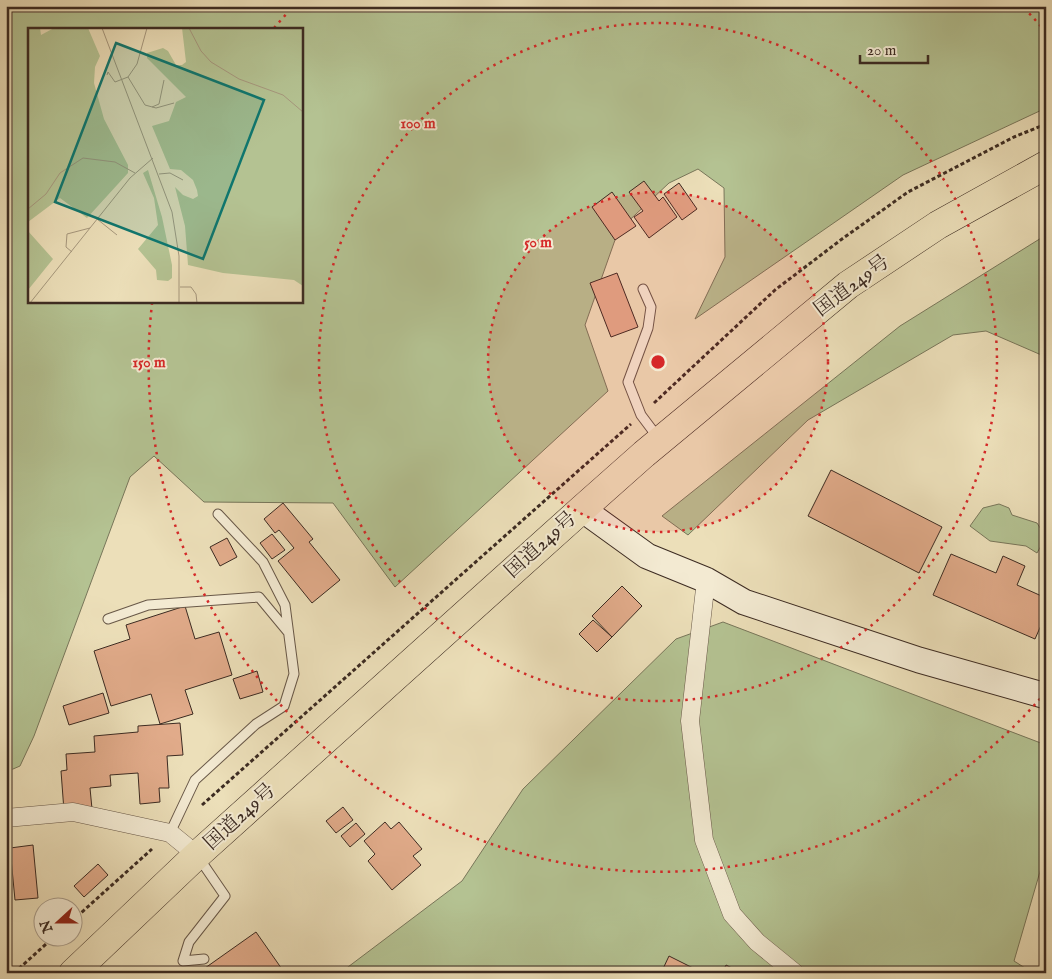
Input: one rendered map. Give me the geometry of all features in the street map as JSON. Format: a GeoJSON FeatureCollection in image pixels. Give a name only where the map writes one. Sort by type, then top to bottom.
{"type":"FeatureCollection","features":[{"type":"Feature","properties":{"kind":"highway","name":"国道249号"},"geometry":{"type":"LineString","coordinates":[[73,973],[197,856],[660,441],[848,285],[938,225],[1046,165]]}},
{"type":"Feature","properties":{"kind":"street"},"geometry":{"type":"LineString","coordinates":[[582,509],[647,556],[706,580],[744,602],[919,660],[1046,696]]}},
{"type":"Feature","properties":{"kind":"street"},"geometry":{"type":"LineString","coordinates":[[706,580],[690,721],[704,840],[732,914],[757,942],[795,973]]}},
{"type":"Feature","properties":{"kind":"street"},"geometry":{"type":"LineString","coordinates":[[6,818],[73,812],[170,834],[197,856]]}},
{"type":"Feature","properties":{"kind":"lane"},"geometry":{"type":"LineString","coordinates":[[643,289],[651,307],[648,328],[628,382],[641,415],[660,441]]}},
{"type":"Feature","properties":{"kind":"lane"},"geometry":{"type":"LineString","coordinates":[[170,834],[195,780],[256,724],[284,706],[294,674],[286,605],[263,562],[218,514]]}},
{"type":"Feature","properties":{"kind":"lane"},"geometry":{"type":"LineString","coordinates":[[108,619],[148,605],[259,597],[289,632]]}},
{"type":"Feature","properties":{"kind":"lane"},"geometry":{"type":"LineString","coordinates":[[197,856],[225,896],[189,942],[183,961],[204,959]]}},
{"type":"Feature","properties":{"kind":"path"},"geometry":{"type":"LineString","coordinates":[[82,911],[151,850]]}},
{"type":"Feature","properties":{"kind":"path"},"geometry":{"type":"LineString","coordinates":[[14,973],[44,946]]}},
{"type":"Feature","properties":{"kind":"green space"},"geometry":{"type":"Polygon","coordinates":[[[6,6],[1046,6],[1046,108],[903,175],[695,319],[725,257],[724,188],[698,169],[669,183],[619,230],[585,325],[608,391],[395,587],[333,503],[204,502],[154,456],[130,477],[34,736],[20,766],[6,772],[6,6]]]}},
{"type":"Feature","properties":{"kind":"green space"},"geometry":{"type":"Polygon","coordinates":[[[1046,235],[1046,357],[986,331],[953,335],[808,420],[688,535],[662,516],[900,326],[1046,235]]]}},
{"type":"Feature","properties":{"kind":"green space"},"geometry":{"type":"Polygon","coordinates":[[[999,504],[1009,508],[1012,515],[1037,523],[1046,537],[1037,553],[1026,546],[990,541],[970,526],[983,508],[999,504]]]}},
{"type":"Feature","properties":{"kind":"green space"},"geometry":{"type":"Polygon","coordinates":[[[723,622],[1046,745],[1046,851],[1014,961],[1033,973],[340,973],[462,881],[523,789],[676,639],[723,622]]]}},
{"type":"Feature","properties":{"kind":"building"},"geometry":{"type":"Polygon","coordinates":[[[644,181],[659,201],[663,197],[677,217],[649,238],[634,217],[643,211],[629,192],[644,181]]]}},
{"type":"Feature","properties":{"kind":"building"},"geometry":{"type":"Polygon","coordinates":[[[679,183],[697,209],[682,220],[664,194],[679,183]]]}},
{"type":"Feature","properties":{"kind":"building"},"geometry":{"type":"Polygon","coordinates":[[[612,192],[636,226],[615,240],[592,207],[612,192]]]}},
{"type":"Feature","properties":{"kind":"building"},"geometry":{"type":"Polygon","coordinates":[[[617,273],[638,327],[611,337],[590,283],[617,273]]]}},
{"type":"Feature","properties":{"kind":"building"},"geometry":{"type":"Polygon","coordinates":[[[831,470],[942,527],[919,573],[808,516],[831,470]]]}},
{"type":"Feature","properties":{"kind":"building"},"geometry":{"type":"Polygon","coordinates":[[[283,503],[313,539],[309,542],[340,580],[312,603],[278,561],[294,548],[279,530],[275,533],[264,519],[283,503]]]}},
{"type":"Feature","properties":{"kind":"building"},"geometry":{"type":"Polygon","coordinates":[[[272,534],[285,550],[272,559],[260,543],[272,534]]]}},
{"type":"Feature","properties":{"kind":"building"},"geometry":{"type":"Polygon","coordinates":[[[227,538],[237,557],[220,566],[210,547],[227,538]]]}},
{"type":"Feature","properties":{"kind":"building"},"geometry":{"type":"Polygon","coordinates":[[[951,554],[996,573],[1003,556],[1025,566],[1017,585],[1046,598],[1046,614],[1035,639],[933,595],[951,554]]]}},
{"type":"Feature","properties":{"kind":"building"},"geometry":{"type":"Polygon","coordinates":[[[622,586],[642,606],[612,637],[592,616],[622,586]]]}},
{"type":"Feature","properties":{"kind":"building"},"geometry":{"type":"Polygon","coordinates":[[[185,606],[195,639],[219,632],[232,675],[185,690],[193,714],[160,724],[151,694],[111,706],[94,651],[130,639],[126,625],[185,606]]]}},
{"type":"Feature","properties":{"kind":"building"},"geometry":{"type":"Polygon","coordinates":[[[593,620],[612,637],[597,652],[579,634],[593,620]]]}},
{"type":"Feature","properties":{"kind":"building"},"geometry":{"type":"Polygon","coordinates":[[[257,671],[263,692],[240,699],[233,679],[257,671]]]}},
{"type":"Feature","properties":{"kind":"building"},"geometry":{"type":"Polygon","coordinates":[[[103,693],[109,713],[69,725],[63,706],[103,693]]]}},
{"type":"Feature","properties":{"kind":"building"},"geometry":{"type":"Polygon","coordinates":[[[180,723],[183,755],[167,756],[169,788],[159,788],[160,802],[140,804],[138,773],[110,775],[111,786],[90,788],[92,809],[64,811],[61,771],[67,770],[66,754],[95,752],[94,736],[138,732],[138,726],[180,723]]]}},
{"type":"Feature","properties":{"kind":"building"},"geometry":{"type":"Polygon","coordinates":[[[343,807],[353,820],[336,833],[326,821],[343,807]]]}},
{"type":"Feature","properties":{"kind":"building"},"geometry":{"type":"Polygon","coordinates":[[[385,822],[391,829],[399,822],[422,849],[413,856],[421,865],[392,890],[368,861],[375,854],[364,841],[385,822]]]}},
{"type":"Feature","properties":{"kind":"building"},"geometry":{"type":"Polygon","coordinates":[[[356,823],[365,834],[350,847],[341,836],[356,823]]]}},
{"type":"Feature","properties":{"kind":"building"},"geometry":{"type":"Polygon","coordinates":[[[33,845],[38,896],[15,900],[10,848],[33,845]]]}},
{"type":"Feature","properties":{"kind":"building"},"geometry":{"type":"Polygon","coordinates":[[[98,864],[108,875],[84,897],[74,886],[98,864]]]}},
{"type":"Feature","properties":{"kind":"building"},"geometry":{"type":"Polygon","coordinates":[[[256,932],[283,973],[198,973],[256,932]]]}},
{"type":"Feature","properties":{"kind":"building"},"geometry":{"type":"Polygon","coordinates":[[[669,956],[703,973],[661,973],[669,956]]]}},
{"type":"Feature","properties":{"kind":"building"},"geometry":{"type":"Polygon","coordinates":[[[726,965],[742,973],[722,973],[726,965]]]}}]}
